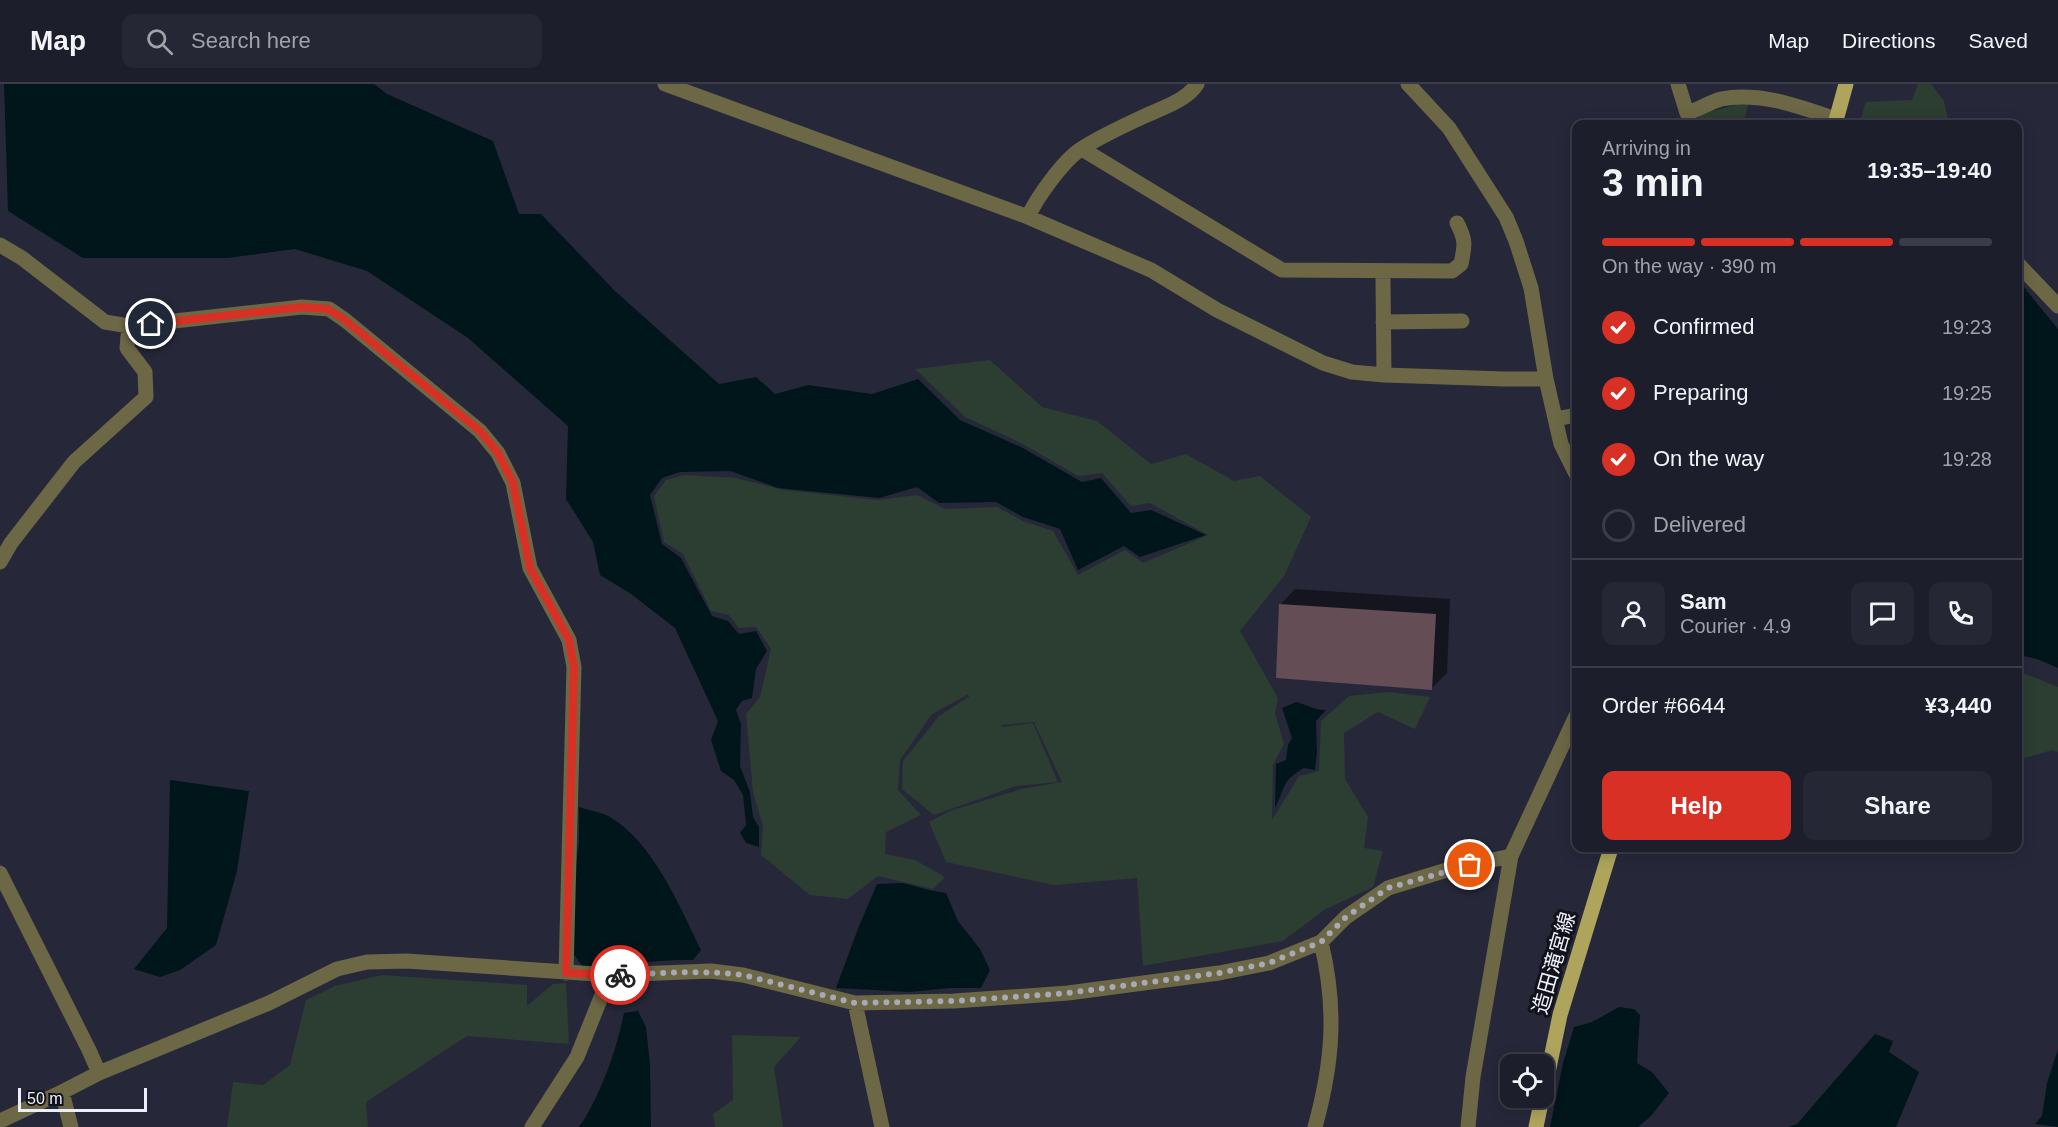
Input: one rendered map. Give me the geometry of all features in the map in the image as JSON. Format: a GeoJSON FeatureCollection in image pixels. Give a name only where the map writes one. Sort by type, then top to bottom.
{"type":"FeatureCollection","features":[{"type":"Feature","properties":{"kind":"main road"},"geometry":{"type":"LineString","coordinates":[[1836,120],[1846,84]]}},
{"type":"Feature","properties":{"kind":"main road","name":"造田滝宮線"},"geometry":{"type":"LineString","coordinates":[[1552,1054],[1560,1016],[1610,852]]}},
{"type":"Feature","properties":{"kind":"main road"},"geometry":{"type":"LineString","coordinates":[[1536,1127],[1540,1108]]}},
{"type":"Feature","properties":{"kind":"street"},"geometry":{"type":"LineString","coordinates":[[665,84],[1028,218],[1151,270],[1217,310],[1323,363],[1352,372],[1384,375],[1546,379]]}},
{"type":"Feature","properties":{"kind":"street"},"geometry":{"type":"LineString","coordinates":[[1028,218],[1035,202],[1069,160],[1082,149],[1175,102],[1195,88],[1197,84]]}},
{"type":"Feature","properties":{"kind":"street"},"geometry":{"type":"LineString","coordinates":[[1408,84],[1449,128],[1506,217],[1531,288],[1546,379],[1561,444],[1572,466]]}},
{"type":"Feature","properties":{"kind":"street"},"geometry":{"type":"LineString","coordinates":[[1678,84],[1687,113],[1720,99],[1750,97],[1776,101],[1829,120]]}},
{"type":"Feature","properties":{"kind":"street"},"geometry":{"type":"LineString","coordinates":[[1082,149],[1282,270],[1452,271],[1461,264],[1463,254],[1464,238],[1457,223]]}},
{"type":"Feature","properties":{"kind":"street"},"geometry":{"type":"LineString","coordinates":[[0,245],[22,258],[105,322],[129,326],[302,307],[328,309],[345,320],[480,431],[498,453],[513,483],[530,568],[569,640],[574,667],[566,973]]}},
{"type":"Feature","properties":{"kind":"street"},"geometry":{"type":"LineString","coordinates":[[2022,268],[2058,306]]}},
{"type":"Feature","properties":{"kind":"street"},"geometry":{"type":"LineString","coordinates":[[1383,279],[1384,375]]}},
{"type":"Feature","properties":{"kind":"street"},"geometry":{"type":"LineString","coordinates":[[1383,322],[1462,321]]}},
{"type":"Feature","properties":{"kind":"street"},"geometry":{"type":"LineString","coordinates":[[0,562],[11,543],[74,462],[146,397],[145,372],[127,348],[129,326]]}},
{"type":"Feature","properties":{"kind":"street"},"geometry":{"type":"LineString","coordinates":[[1556,419],[1572,416]]}},
{"type":"Feature","properties":{"kind":"street"},"geometry":{"type":"LineString","coordinates":[[1468,1127],[1473,1077],[1511,856],[1572,725]]}},
{"type":"Feature","properties":{"kind":"street"},"geometry":{"type":"LineString","coordinates":[[0,1121],[99,1073],[270,1003],[337,969],[367,962],[407,961],[610,975],[711,971],[855,1003],[954,1001],[1080,992],[1219,973],[1269,963],[1321,942],[1346,917],[1388,888],[1450,869],[1511,856]]}},
{"type":"Feature","properties":{"kind":"street"},"geometry":{"type":"LineString","coordinates":[[0,873],[99,1073]]}},
{"type":"Feature","properties":{"kind":"street"},"geometry":{"type":"LineString","coordinates":[[1316,1127],[1329,1064],[1332,1014],[1327,968],[1321,942]]}},
{"type":"Feature","properties":{"kind":"street"},"geometry":{"type":"LineString","coordinates":[[532,1127],[577,1057],[610,975]]}},
{"type":"Feature","properties":{"kind":"street"},"geometry":{"type":"LineString","coordinates":[[855,1003],[882,1127]]}},
{"type":"Feature","properties":{"kind":"street"},"geometry":{"type":"LineString","coordinates":[[62,1092],[71,1127]]}},
{"type":"Feature","properties":{"kind":"green space"},"geometry":{"type":"Polygon","coordinates":[[[1918,84],[1931,84],[1944,101],[1948,120],[1860,120],[1866,102],[1912,100],[1918,84]]]}},
{"type":"Feature","properties":{"kind":"green space"},"geometry":{"type":"Polygon","coordinates":[[[1749,102],[1744,120],[1697,120],[1703,113],[1749,102]]]}},
{"type":"Feature","properties":{"kind":"green space"},"geometry":{"type":"Polygon","coordinates":[[[990,360],[1042,407],[1097,421],[1151,464],[1186,454],[1234,481],[1260,476],[1311,517],[1284,576],[1240,631],[1278,698],[1275,713],[1284,744],[1273,765],[1272,820],[1299,776],[1319,771],[1321,721],[1349,696],[1388,692],[1430,697],[1415,729],[1378,712],[1344,733],[1345,779],[1368,817],[1364,848],[1383,851],[1373,887],[1324,910],[1283,941],[1143,966],[1137,878],[1054,885],[946,862],[929,822],[950,811],[1021,789],[1062,782],[1034,722],[1002,725],[1002,727],[1033,723],[1058,782],[1016,786],[934,815],[902,789],[903,761],[939,716],[970,696],[967,695],[932,714],[900,760],[898,790],[921,815],[886,832],[885,854],[915,860],[945,877],[933,889],[878,876],[848,899],[810,895],[761,855],[763,826],[753,792],[746,714],[760,697],[771,649],[756,627],[739,628],[729,615],[711,611],[683,554],[664,542],[654,496],[666,480],[685,475],[735,478],[784,490],[877,500],[917,495],[945,509],[997,507],[1023,521],[1053,531],[1078,575],[1125,550],[1143,563],[1208,535],[1150,503],[1131,506],[1102,473],[1078,476],[1021,443],[965,417],[915,369],[990,360]]]}},
{"type":"Feature","properties":{"kind":"green space"},"geometry":{"type":"Polygon","coordinates":[[[2022,673],[2058,687],[2058,752],[2052,750],[2022,759],[2022,673]]]}},
{"type":"Feature","properties":{"kind":"green space"},"geometry":{"type":"Polygon","coordinates":[[[382,975],[527,985],[527,1006],[553,984],[566,983],[569,1044],[467,1036],[366,1102],[368,1127],[227,1127],[233,1082],[263,1085],[290,1065],[306,1000],[335,986],[382,975]]]}},
{"type":"Feature","properties":{"kind":"green space"},"geometry":{"type":"Polygon","coordinates":[[[732,1035],[801,1037],[774,1067],[783,1127],[715,1127],[713,1114],[733,1100],[732,1035]]]}},
{"type":"Feature","properties":{"kind":"shaded area"},"geometry":{"type":"Polygon","coordinates":[[[4,84],[374,84],[387,94],[493,141],[519,214],[541,214],[615,291],[719,384],[756,377],[775,394],[808,385],[872,394],[918,379],[960,420],[1021,447],[1082,482],[1101,478],[1131,513],[1151,510],[1206,535],[1140,557],[1124,546],[1078,570],[1060,529],[1023,517],[996,502],[939,503],[917,487],[879,498],[778,488],[730,471],[680,472],[662,478],[650,495],[662,544],[681,558],[712,616],[728,621],[739,634],[756,631],[767,651],[756,669],[752,698],[742,701],[736,710],[741,724],[740,766],[750,792],[753,817],[759,827],[759,847],[746,843],[740,833],[746,825],[743,795],[734,780],[721,771],[711,740],[718,721],[675,628],[631,594],[600,575],[593,542],[566,499],[568,426],[468,338],[367,271],[295,249],[227,258],[83,258],[8,211],[4,84]]]}},
{"type":"Feature","properties":{"kind":"shaded area"},"geometry":{"type":"Polygon","coordinates":[[[2022,285],[2058,329],[2058,668],[2037,659],[2022,656],[2022,285]]]}},
{"type":"Feature","properties":{"kind":"shaded area"},"geometry":{"type":"Polygon","coordinates":[[[1296,702],[1326,710],[1316,721],[1315,770],[1304,768],[1291,777],[1275,808],[1276,764],[1286,760],[1288,745],[1292,738],[1282,708],[1296,702]]]}},
{"type":"Feature","properties":{"kind":"shaded area"},"geometry":{"type":"Polygon","coordinates":[[[170,780],[249,791],[237,871],[216,945],[180,970],[160,977],[134,969],[167,928],[170,780]]]}},
{"type":"Feature","properties":{"kind":"shaded area"},"geometry":{"type":"Polygon","coordinates":[[[579,807],[610,817],[639,842],[652,859],[664,877],[701,950],[693,960],[582,966],[573,953],[579,807]]]}},
{"type":"Feature","properties":{"kind":"shaded area"},"geometry":{"type":"Polygon","coordinates":[[[903,883],[946,893],[958,921],[980,949],[990,970],[981,988],[910,992],[836,988],[877,884],[903,883]]]}},
{"type":"Feature","properties":{"kind":"shaded area"},"geometry":{"type":"Polygon","coordinates":[[[1619,1007],[1634,1009],[1640,1015],[1637,1063],[1652,1072],[1669,1093],[1651,1116],[1638,1127],[1550,1127],[1563,1063],[1574,1027],[1592,1022],[1619,1007]]]}},
{"type":"Feature","properties":{"kind":"shaded area"},"geometry":{"type":"Polygon","coordinates":[[[638,1011],[646,1027],[650,1064],[651,1127],[578,1127],[597,1096],[607,1073],[624,1013],[638,1011]]]}},
{"type":"Feature","properties":{"kind":"shaded area"},"geometry":{"type":"Polygon","coordinates":[[[1875,1034],[1893,1041],[1889,1052],[1919,1072],[1896,1127],[1788,1127],[1797,1124],[1875,1034]]]}},
{"type":"Feature","properties":{"kind":"shaded area"},"geometry":{"type":"Polygon","coordinates":[[[2058,1049],[2058,1127],[2035,1124],[2042,1116],[2047,1083],[2058,1049]]]}},
{"type":"Feature","properties":{"kind":"building"},"geometry":{"type":"Polygon","coordinates":[[[1279,604],[1436,614],[1432,690],[1276,678],[1279,604]]]}},
{"type":"Feature","properties":{"kind":"way so far"},"geometry":{"type":"LineString","coordinates":[[620,975],[711,971],[743,975],[855,1003],[954,1001],[1068,993],[1219,973],[1269,963],[1321,942],[1346,917],[1388,888],[1470,865]]}},
{"type":"Feature","properties":{"kind":"route"},"geometry":{"type":"LineString","coordinates":[[151,324],[302,307],[328,309],[345,320],[480,431],[498,453],[513,483],[530,568],[569,640],[574,667],[566,973],[620,975]]}}]}
